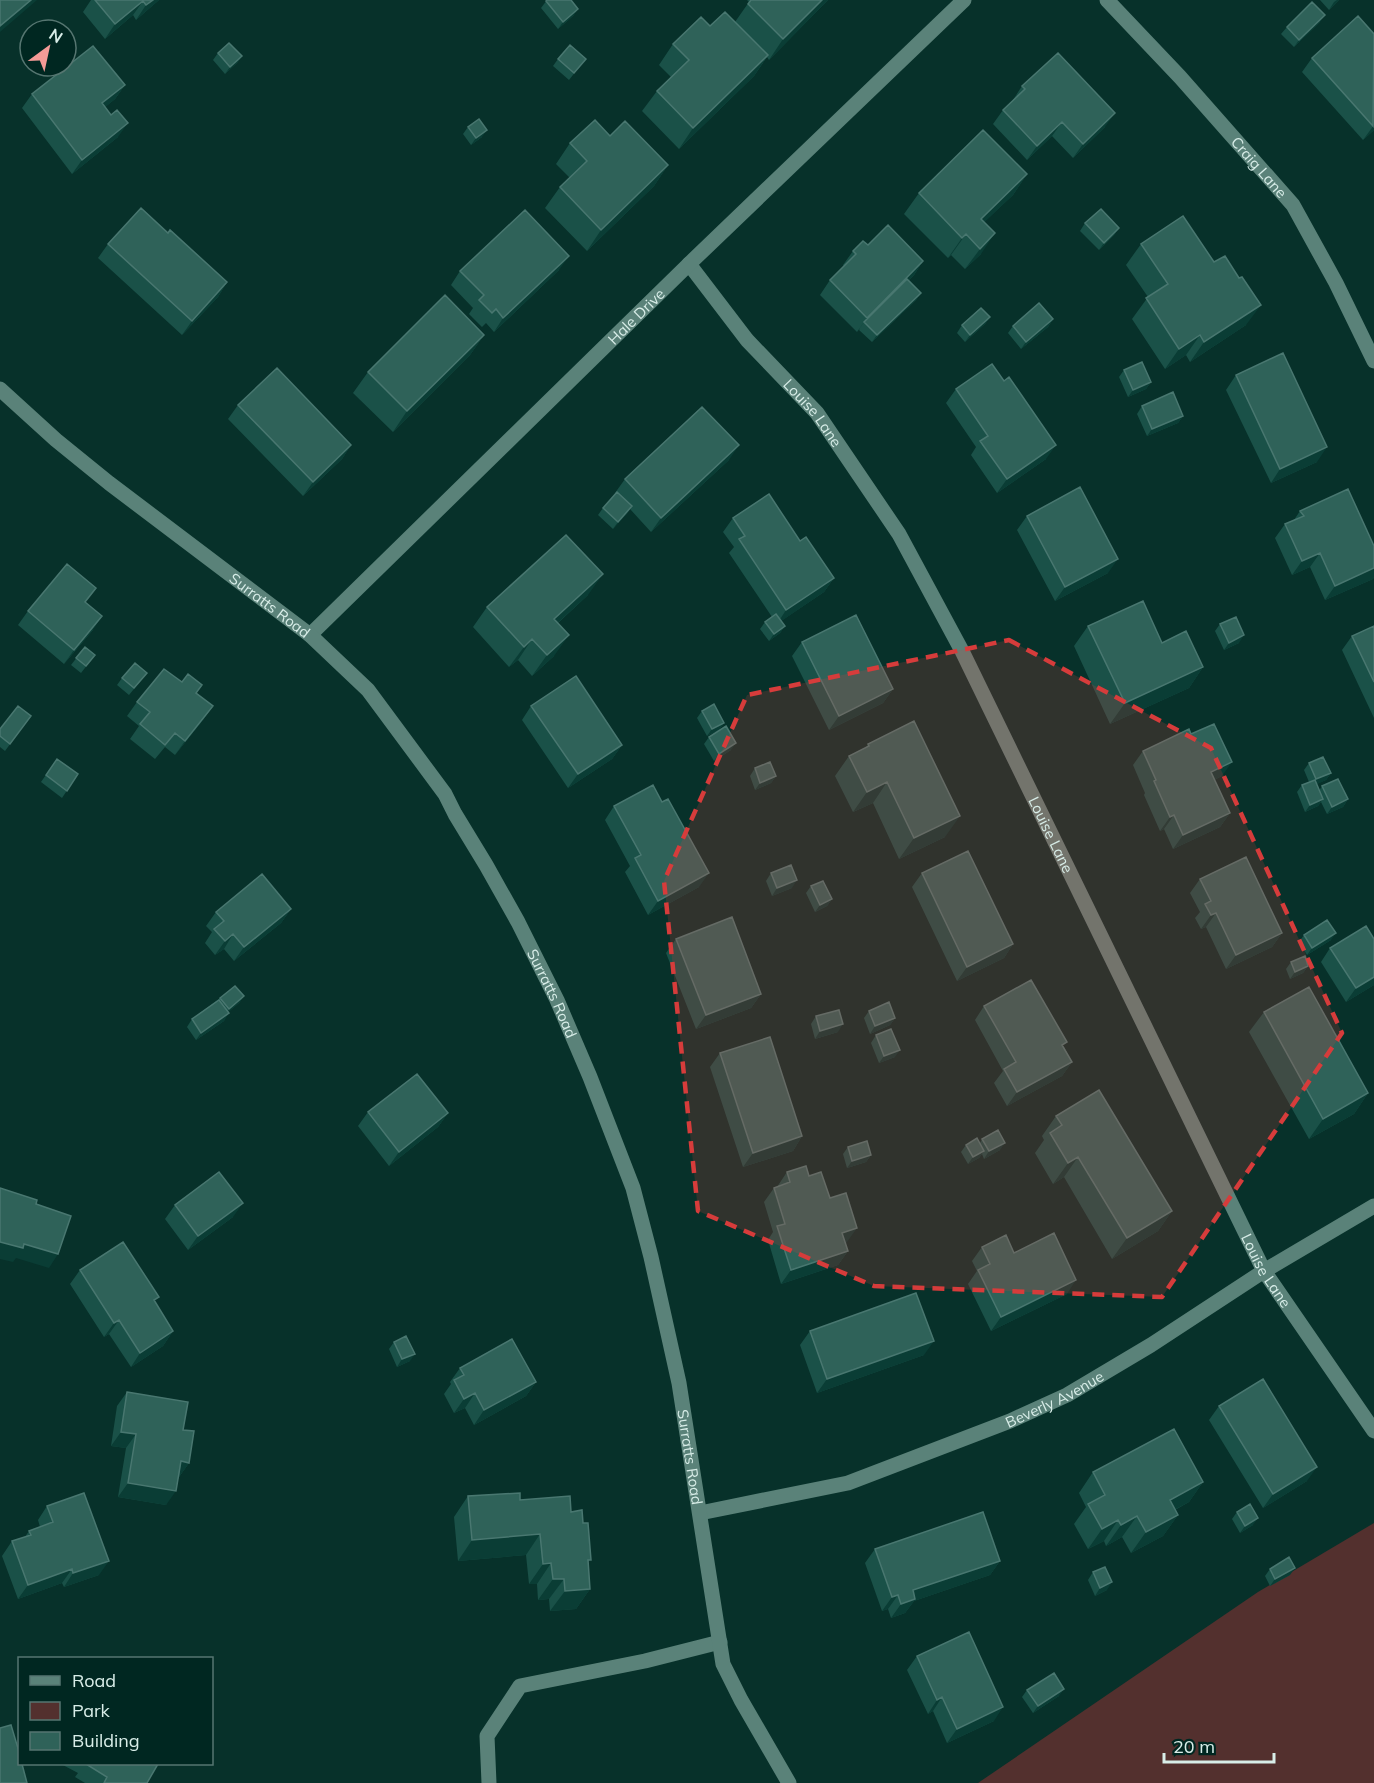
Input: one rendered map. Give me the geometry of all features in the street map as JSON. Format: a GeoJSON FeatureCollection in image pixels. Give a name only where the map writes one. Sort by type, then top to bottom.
{"type":"FeatureCollection","features":[{"type":"Feature","properties":{"kind":"street","name":"Hale Drive"},"geometry":{"type":"LineString","coordinates":[[310,635],[689,264],[964,0]]}},
{"type":"Feature","properties":{"kind":"street","name":"Craig Lane"},"geometry":{"type":"LineString","coordinates":[[1107,0],[1180,77],[1293,206],[1336,283],[1374,362]]}},
{"type":"Feature","properties":{"kind":"street","name":"Louise Lane"},"geometry":{"type":"LineString","coordinates":[[689,264],[747,340],[817,413],[899,534],[962,651],[1264,1271],[1374,1431]]}},
{"type":"Feature","properties":{"kind":"street","name":"Surratts Road"},"geometry":{"type":"LineString","coordinates":[[0,389],[56,440],[109,483],[310,635],[368,690],[445,794],[518,922],[556,999],[590,1077],[633,1188],[667,1325],[700,1513],[723,1664],[789,1783]]}},
{"type":"Feature","properties":{"kind":"street","name":"Beverly Avenue"},"geometry":{"type":"LineString","coordinates":[[700,1513],[848,1483],[1010,1422],[1067,1395],[1151,1345],[1264,1271],[1374,1206]]}},
{"type":"Feature","properties":{"kind":"street"},"geometry":{"type":"LineString","coordinates":[[489,1783],[487,1736],[520,1686],[645,1661],[720,1642]]}},
{"type":"Feature","properties":{"kind":"highlighted area"},"geometry":{"type":"Polygon","coordinates":[[[1009,640],[1211,748],[1342,1033],[1162,1297],[874,1286],[698,1211],[664,881],[747,695],[1009,640]]]}},
{"type":"Feature","properties":{"kind":"green space"},"geometry":{"type":"Polygon","coordinates":[[[1374,1523],[1374,1783],[978,1783],[1258,1592],[1374,1523]]]}},
{"type":"Feature","properties":{"kind":"building"},"geometry":{"type":"Polygon","coordinates":[[[0,0],[31,0],[0,26],[0,0]]]}},
{"type":"Feature","properties":{"kind":"building"},"geometry":{"type":"Polygon","coordinates":[[[95,0],[153,0],[146,5],[143,1],[115,24],[95,0]]]}},
{"type":"Feature","properties":{"kind":"building"},"geometry":{"type":"Polygon","coordinates":[[[547,0],[571,0],[578,9],[563,22],[547,0]]]}},
{"type":"Feature","properties":{"kind":"building"},"geometry":{"type":"Polygon","coordinates":[[[751,0],[822,0],[783,39],[748,4],[751,0]]]}},
{"type":"Feature","properties":{"kind":"building"},"geometry":{"type":"Polygon","coordinates":[[[1312,2],[1325,15],[1299,40],[1287,27],[1312,2]]]}},
{"type":"Feature","properties":{"kind":"building"},"geometry":{"type":"Polygon","coordinates":[[[725,12],[768,55],[693,128],[657,91],[689,60],[673,44],[701,17],[710,26],[725,12]]]}},
{"type":"Feature","properties":{"kind":"building"},"geometry":{"type":"Polygon","coordinates":[[[1358,16],[1374,34],[1373,126],[1312,58],[1358,16]]]}},
{"type":"Feature","properties":{"kind":"building"},"geometry":{"type":"Polygon","coordinates":[[[229,43],[242,56],[230,67],[218,53],[229,43]]]}},
{"type":"Feature","properties":{"kind":"building"},"geometry":{"type":"Polygon","coordinates":[[[570,45],[586,59],[574,73],[558,59],[570,45]]]}},
{"type":"Feature","properties":{"kind":"building"},"geometry":{"type":"Polygon","coordinates":[[[93,46],[125,85],[102,103],[111,115],[117,110],[128,123],[82,160],[32,94],[52,78],[78,78],[78,58],[93,46]]]}},
{"type":"Feature","properties":{"kind":"building"},"geometry":{"type":"Polygon","coordinates":[[[1058,53],[1115,113],[1083,144],[1062,122],[1037,146],[1003,110],[1025,89],[1022,86],[1058,53]]]}},
{"type":"Feature","properties":{"kind":"building"},"geometry":{"type":"Polygon","coordinates":[[[479,119],[487,130],[476,138],[468,127],[479,119]]]}},
{"type":"Feature","properties":{"kind":"building"},"geometry":{"type":"Polygon","coordinates":[[[595,120],[610,136],[625,121],[668,165],[601,230],[560,187],[587,161],[570,143],[595,120]]]}},
{"type":"Feature","properties":{"kind":"building"},"geometry":{"type":"Polygon","coordinates":[[[983,130],[1027,174],[981,219],[995,233],[980,249],[966,234],[962,238],[919,193],[983,130]]]}},
{"type":"Feature","properties":{"kind":"building"},"geometry":{"type":"Polygon","coordinates":[[[141,208],[168,233],[170,230],[227,282],[192,321],[108,244],[141,208]]]}},
{"type":"Feature","properties":{"kind":"building"},"geometry":{"type":"Polygon","coordinates":[[[1101,209],[1119,228],[1104,243],[1085,223],[1101,209]]]}},
{"type":"Feature","properties":{"kind":"building"},"geometry":{"type":"Polygon","coordinates":[[[525,210],[569,256],[503,318],[496,309],[492,313],[479,300],[484,295],[460,271],[525,210]]]}},
{"type":"Feature","properties":{"kind":"building"},"geometry":{"type":"Polygon","coordinates":[[[1183,216],[1214,262],[1225,256],[1261,305],[1204,342],[1200,335],[1179,349],[1146,298],[1168,284],[1141,244],[1183,216]]]}},
{"type":"Feature","properties":{"kind":"building"},"geometry":{"type":"Polygon","coordinates":[[[888,225],[923,261],[867,318],[830,280],[856,254],[853,251],[863,241],[868,245],[888,225]]]}},
{"type":"Feature","properties":{"kind":"building"},"geometry":{"type":"Polygon","coordinates":[[[907,279],[921,293],[877,335],[864,322],[907,279]]]}},
{"type":"Feature","properties":{"kind":"building"},"geometry":{"type":"Polygon","coordinates":[[[445,295],[484,335],[407,411],[368,372],[445,295]]]}},
{"type":"Feature","properties":{"kind":"building"},"geometry":{"type":"Polygon","coordinates":[[[1039,303],[1053,319],[1026,342],[1013,326],[1039,303]]]}},
{"type":"Feature","properties":{"kind":"building"},"geometry":{"type":"Polygon","coordinates":[[[981,308],[990,317],[970,335],[962,325],[981,308]]]}},
{"type":"Feature","properties":{"kind":"building"},"geometry":{"type":"Polygon","coordinates":[[[1283,353],[1327,447],[1280,469],[1236,375],[1283,353]]]}},
{"type":"Feature","properties":{"kind":"building"},"geometry":{"type":"Polygon","coordinates":[[[1142,362],[1151,382],[1133,390],[1124,370],[1142,362]]]}},
{"type":"Feature","properties":{"kind":"building"},"geometry":{"type":"Polygon","coordinates":[[[992,364],[1004,381],[1009,377],[1056,445],[1007,479],[980,441],[988,436],[956,389],[992,364]]]}},
{"type":"Feature","properties":{"kind":"building"},"geometry":{"type":"Polygon","coordinates":[[[277,368],[351,445],[313,482],[238,405],[277,368]]]}},
{"type":"Feature","properties":{"kind":"building"},"geometry":{"type":"Polygon","coordinates":[[[1173,392],[1183,416],[1152,429],[1142,406],[1173,392]]]}},
{"type":"Feature","properties":{"kind":"building"},"geometry":{"type":"Polygon","coordinates":[[[702,407],[739,445],[661,518],[625,479],[702,407]]]}},
{"type":"Feature","properties":{"kind":"building"},"geometry":{"type":"Polygon","coordinates":[[[1080,487],[1118,559],[1065,587],[1027,516],[1080,487]]]}},
{"type":"Feature","properties":{"kind":"building"},"geometry":{"type":"Polygon","coordinates":[[[1348,489],[1374,546],[1374,568],[1335,586],[1320,553],[1302,561],[1285,524],[1304,516],[1300,511],[1348,489]]]}},
{"type":"Feature","properties":{"kind":"building"},"geometry":{"type":"Polygon","coordinates":[[[617,492],[632,506],[618,522],[603,508],[617,492]]]}},
{"type":"Feature","properties":{"kind":"building"},"geometry":{"type":"Polygon","coordinates":[[[769,494],[800,541],[806,537],[834,578],[786,610],[739,539],[745,536],[733,518],[769,494]]]}},
{"type":"Feature","properties":{"kind":"building"},"geometry":{"type":"Polygon","coordinates":[[[566,535],[603,574],[554,619],[569,635],[547,655],[532,639],[524,647],[487,607],[566,535]]]}},
{"type":"Feature","properties":{"kind":"building"},"geometry":{"type":"Polygon","coordinates":[[[67,564],[96,588],[85,602],[102,616],[74,650],[28,611],[67,564]]]}},
{"type":"Feature","properties":{"kind":"building"},"geometry":{"type":"Polygon","coordinates":[[[1143,601],[1162,643],[1186,631],[1203,667],[1125,703],[1088,626],[1143,601]]]}},
{"type":"Feature","properties":{"kind":"building"},"geometry":{"type":"Polygon","coordinates":[[[776,614],[785,626],[774,634],[765,622],[776,614]]]}},
{"type":"Feature","properties":{"kind":"building"},"geometry":{"type":"Polygon","coordinates":[[[856,615],[893,689],[839,716],[802,642],[856,615]]]}},
{"type":"Feature","properties":{"kind":"building"},"geometry":{"type":"Polygon","coordinates":[[[1236,617],[1244,635],[1229,643],[1220,624],[1236,617]]]}},
{"type":"Feature","properties":{"kind":"building"},"geometry":{"type":"Polygon","coordinates":[[[1374,626],[1374,682],[1352,636],[1374,626]]]}},
{"type":"Feature","properties":{"kind":"building"},"geometry":{"type":"Polygon","coordinates":[[[85,647],[95,655],[86,666],[76,658],[85,647]]]}},
{"type":"Feature","properties":{"kind":"building"},"geometry":{"type":"Polygon","coordinates":[[[135,663],[147,673],[134,688],[122,678],[135,663]]]}},
{"type":"Feature","properties":{"kind":"building"},"geometry":{"type":"Polygon","coordinates":[[[164,669],[182,682],[188,674],[202,685],[196,693],[213,706],[185,741],[175,733],[165,745],[140,724],[150,712],[137,702],[164,669]]]}},
{"type":"Feature","properties":{"kind":"building"},"geometry":{"type":"Polygon","coordinates":[[[576,676],[622,745],[578,774],[531,706],[576,676]]]}},
{"type":"Feature","properties":{"kind":"building"},"geometry":{"type":"Polygon","coordinates":[[[714,704],[724,723],[712,729],[702,711],[714,704]]]}},
{"type":"Feature","properties":{"kind":"building"},"geometry":{"type":"Polygon","coordinates":[[[18,706],[31,716],[10,744],[0,736],[0,729],[18,706]]]}},
{"type":"Feature","properties":{"kind":"building"},"geometry":{"type":"Polygon","coordinates":[[[914,721],[960,816],[914,838],[887,782],[867,792],[849,756],[914,721]]]}},
{"type":"Feature","properties":{"kind":"building"},"geometry":{"type":"Polygon","coordinates":[[[1214,724],[1232,762],[1211,772],[1230,813],[1183,835],[1174,815],[1170,817],[1143,751],[1189,729],[1191,734],[1214,724]]]}},
{"type":"Feature","properties":{"kind":"building"},"geometry":{"type":"Polygon","coordinates":[[[726,726],[736,743],[719,754],[709,737],[726,726]]]}},
{"type":"Feature","properties":{"kind":"building"},"geometry":{"type":"Polygon","coordinates":[[[1323,757],[1331,773],[1316,779],[1309,763],[1323,757]]]}},
{"type":"Feature","properties":{"kind":"building"},"geometry":{"type":"Polygon","coordinates":[[[57,759],[78,774],[67,791],[46,775],[57,759]]]}},
{"type":"Feature","properties":{"kind":"building"},"geometry":{"type":"Polygon","coordinates":[[[770,762],[776,776],[760,783],[755,768],[770,762]]]}},
{"type":"Feature","properties":{"kind":"building"},"geometry":{"type":"Polygon","coordinates":[[[1338,779],[1348,799],[1332,807],[1322,786],[1338,779]]]}},
{"type":"Feature","properties":{"kind":"building"},"geometry":{"type":"Polygon","coordinates":[[[1315,780],[1323,799],[1310,805],[1302,785],[1315,780]]]}},
{"type":"Feature","properties":{"kind":"building"},"geometry":{"type":"Polygon","coordinates":[[[653,785],[662,802],[668,799],[709,873],[658,901],[635,858],[641,855],[614,806],[653,785]]]}},
{"type":"Feature","properties":{"kind":"building"},"geometry":{"type":"Polygon","coordinates":[[[968,851],[1013,944],[967,967],[922,873],[968,851]]]}},
{"type":"Feature","properties":{"kind":"building"},"geometry":{"type":"Polygon","coordinates":[[[1246,857],[1282,933],[1236,955],[1216,913],[1211,915],[1205,904],[1211,901],[1200,879],[1246,857]]]}},
{"type":"Feature","properties":{"kind":"building"},"geometry":{"type":"Polygon","coordinates":[[[791,865],[797,880],[777,888],[771,873],[791,865]]]}},
{"type":"Feature","properties":{"kind":"building"},"geometry":{"type":"Polygon","coordinates":[[[262,874],[291,909],[244,947],[233,934],[225,941],[214,929],[224,921],[216,912],[262,874]]]}},
{"type":"Feature","properties":{"kind":"building"},"geometry":{"type":"Polygon","coordinates":[[[823,881],[832,899],[820,905],[811,886],[823,881]]]}},
{"type":"Feature","properties":{"kind":"building"},"geometry":{"type":"Polygon","coordinates":[[[732,917],[761,994],[706,1015],[676,939],[732,917]]]}},
{"type":"Feature","properties":{"kind":"building"},"geometry":{"type":"Polygon","coordinates":[[[1327,920],[1336,933],[1312,948],[1304,935],[1327,920]]]}},
{"type":"Feature","properties":{"kind":"building"},"geometry":{"type":"Polygon","coordinates":[[[1366,926],[1374,939],[1374,977],[1356,988],[1330,948],[1366,926]]]}},
{"type":"Feature","properties":{"kind":"building"},"geometry":{"type":"Polygon","coordinates":[[[1305,956],[1308,966],[1295,972],[1291,962],[1305,956]]]}},
{"type":"Feature","properties":{"kind":"building"},"geometry":{"type":"Polygon","coordinates":[[[1031,980],[1067,1042],[1062,1045],[1072,1062],[1017,1092],[1004,1069],[1016,1062],[984,1006],[1031,980]]]}},
{"type":"Feature","properties":{"kind":"building"},"geometry":{"type":"Polygon","coordinates":[[[235,986],[244,996],[229,1009],[220,998],[235,986]]]}},
{"type":"Feature","properties":{"kind":"building"},"geometry":{"type":"Polygon","coordinates":[[[1309,987],[1368,1093],[1323,1119],[1264,1012],[1309,987]]]}},
{"type":"Feature","properties":{"kind":"building"},"geometry":{"type":"Polygon","coordinates":[[[219,1000],[229,1013],[201,1033],[192,1019],[219,1000]]]}},
{"type":"Feature","properties":{"kind":"building"},"geometry":{"type":"Polygon","coordinates":[[[889,1002],[895,1018],[875,1026],[869,1011],[889,1002]]]}},
{"type":"Feature","properties":{"kind":"building"},"geometry":{"type":"Polygon","coordinates":[[[839,1010],[843,1024],[820,1031],[816,1016],[839,1010]]]}},
{"type":"Feature","properties":{"kind":"building"},"geometry":{"type":"Polygon","coordinates":[[[891,1029],[900,1050],[884,1056],[876,1035],[891,1029]]]}},
{"type":"Feature","properties":{"kind":"building"},"geometry":{"type":"Polygon","coordinates":[[[770,1037],[802,1136],[753,1153],[720,1053],[770,1037]]]}},
{"type":"Feature","properties":{"kind":"building"},"geometry":{"type":"Polygon","coordinates":[[[417,1074],[448,1113],[399,1152],[368,1112],[417,1074]]]}},
{"type":"Feature","properties":{"kind":"building"},"geometry":{"type":"Polygon","coordinates":[[[1099,1090],[1172,1211],[1127,1238],[1078,1157],[1068,1163],[1050,1133],[1062,1125],[1056,1116],[1099,1090]]]}},
{"type":"Feature","properties":{"kind":"building"},"geometry":{"type":"Polygon","coordinates":[[[998,1130],[1005,1143],[989,1151],[982,1139],[998,1130]]]}},
{"type":"Feature","properties":{"kind":"building"},"geometry":{"type":"Polygon","coordinates":[[[977,1138],[984,1151],[973,1157],[966,1145],[977,1138]]]}},
{"type":"Feature","properties":{"kind":"building"},"geometry":{"type":"Polygon","coordinates":[[[867,1141],[871,1155],[852,1161],[848,1147],[867,1141]]]}},
{"type":"Feature","properties":{"kind":"building"},"geometry":{"type":"Polygon","coordinates":[[[806,1166],[809,1176],[821,1172],[830,1198],[846,1193],[857,1228],[842,1233],[848,1251],[791,1270],[777,1226],[785,1224],[774,1188],[790,1182],[787,1172],[806,1166]]]}},
{"type":"Feature","properties":{"kind":"building"},"geometry":{"type":"Polygon","coordinates":[[[219,1172],[243,1203],[198,1236],[175,1205],[219,1172]]]}},
{"type":"Feature","properties":{"kind":"building"},"geometry":{"type":"Polygon","coordinates":[[[0,1188],[37,1200],[36,1204],[71,1216],[58,1254],[24,1244],[23,1248],[0,1242],[0,1188]]]}},
{"type":"Feature","properties":{"kind":"building"},"geometry":{"type":"Polygon","coordinates":[[[1054,1233],[1076,1280],[1001,1317],[978,1270],[990,1264],[982,1247],[1006,1235],[1014,1253],[1054,1233]]]}},
{"type":"Feature","properties":{"kind":"building"},"geometry":{"type":"Polygon","coordinates":[[[123,1242],[159,1297],[154,1300],[173,1331],[140,1353],[119,1320],[114,1323],[80,1270],[123,1242]]]}},
{"type":"Feature","properties":{"kind":"building"},"geometry":{"type":"Polygon","coordinates":[[[916,1293],[934,1341],[827,1379],[810,1331],[916,1293]]]}},
{"type":"Feature","properties":{"kind":"building"},"geometry":{"type":"Polygon","coordinates":[[[406,1336],[415,1354],[402,1359],[394,1342],[406,1336]]]}},
{"type":"Feature","properties":{"kind":"building"},"geometry":{"type":"Polygon","coordinates":[[[512,1339],[536,1382],[484,1410],[475,1393],[464,1399],[454,1380],[464,1375],[460,1368],[512,1339]]]}},
{"type":"Feature","properties":{"kind":"building"},"geometry":{"type":"Polygon","coordinates":[[[1263,1379],[1317,1467],[1273,1494],[1219,1406],[1263,1379]]]}},
{"type":"Feature","properties":{"kind":"building"},"geometry":{"type":"Polygon","coordinates":[[[127,1392],[188,1402],[183,1430],[194,1431],[189,1463],[181,1461],[176,1491],[128,1483],[136,1434],[121,1432],[127,1392]]]}},
{"type":"Feature","properties":{"kind":"building"},"geometry":{"type":"Polygon","coordinates":[[[1174,1429],[1203,1482],[1170,1500],[1178,1515],[1146,1532],[1137,1516],[1121,1525],[1118,1520],[1102,1529],[1088,1504],[1105,1495],[1093,1472],[1174,1429]]]}},
{"type":"Feature","properties":{"kind":"building"},"geometry":{"type":"Polygon","coordinates":[[[84,1493],[109,1561],[73,1573],[72,1569],[28,1585],[12,1541],[31,1535],[29,1531],[53,1522],[47,1506],[84,1493]]]}},
{"type":"Feature","properties":{"kind":"building"},"geometry":{"type":"Polygon","coordinates":[[[520,1493],[520,1500],[570,1496],[571,1512],[582,1510],[583,1523],[588,1523],[591,1560],[588,1560],[590,1589],[565,1591],[564,1579],[553,1579],[551,1563],[543,1564],[540,1534],[472,1540],[468,1496],[520,1493]]]}},
{"type":"Feature","properties":{"kind":"building"},"geometry":{"type":"Polygon","coordinates":[[[1250,1504],[1258,1518],[1245,1526],[1237,1512],[1250,1504]]]}},
{"type":"Feature","properties":{"kind":"building"},"geometry":{"type":"Polygon","coordinates":[[[983,1512],[1000,1561],[913,1590],[915,1599],[901,1604],[898,1595],[892,1597],[875,1549],[983,1512]]]}},
{"type":"Feature","properties":{"kind":"building"},"geometry":{"type":"Polygon","coordinates":[[[1289,1557],[1295,1568],[1275,1579],[1270,1569],[1289,1557]]]}},
{"type":"Feature","properties":{"kind":"building"},"geometry":{"type":"Polygon","coordinates":[[[1105,1567],[1112,1582],[1100,1588],[1093,1572],[1105,1567]]]}},
{"type":"Feature","properties":{"kind":"building"},"geometry":{"type":"Polygon","coordinates":[[[969,1632],[1003,1707],[957,1729],[942,1697],[937,1700],[917,1656],[969,1632]]]}},
{"type":"Feature","properties":{"kind":"building"},"geometry":{"type":"Polygon","coordinates":[[[1054,1673],[1064,1689],[1038,1706],[1027,1690],[1054,1673]]]}},
{"type":"Feature","properties":{"kind":"building"},"geometry":{"type":"Polygon","coordinates":[[[11,1725],[18,1748],[18,1765],[22,1765],[27,1783],[0,1783],[0,1728],[11,1725]]]}},
{"type":"Feature","properties":{"kind":"building"},"geometry":{"type":"Polygon","coordinates":[[[88,1765],[157,1765],[147,1783],[104,1783],[107,1777],[88,1765]]]}}]}
